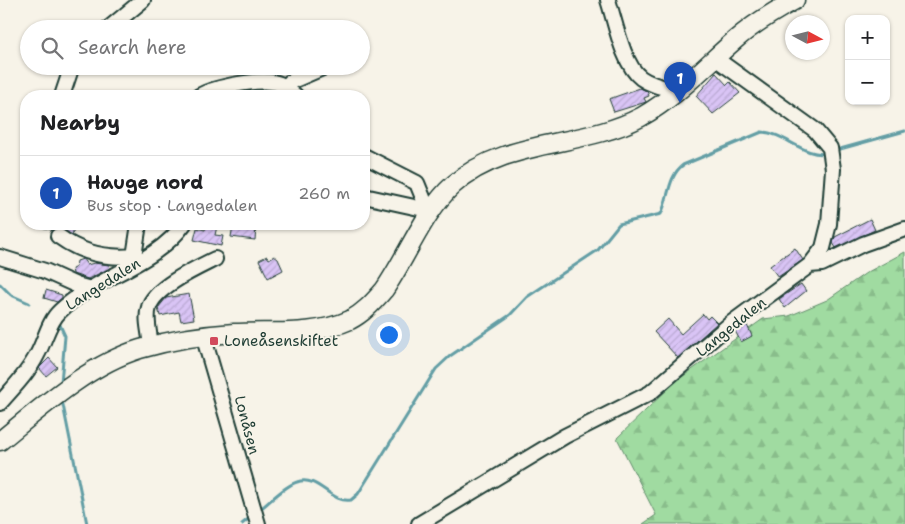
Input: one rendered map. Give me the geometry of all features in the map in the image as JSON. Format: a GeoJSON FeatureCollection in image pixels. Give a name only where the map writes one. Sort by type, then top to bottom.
{"type":"FeatureCollection","features":[{"type":"Feature","properties":{"kind":"main road"},"geometry":{"type":"LineString","coordinates":[[0,440],[40,408],[93,372],[137,350],[203,335],[311,330],[325,328],[352,319],[372,303],[384,290],[429,211],[453,186],[478,167],[512,154],[620,126],[640,117],[678,91],[757,23],[795,0]]}},
{"type":"Feature","properties":{"kind":"street"},"geometry":{"type":"LineString","coordinates":[[119,20],[143,0]]}},
{"type":"Feature","properties":{"kind":"street"},"geometry":{"type":"LineString","coordinates":[[608,0],[627,58],[633,70],[647,82],[678,91]]}},
{"type":"Feature","properties":{"kind":"street","name":"Langedalen"},"geometry":{"type":"LineString","coordinates":[[419,524],[565,436],[650,393],[730,324],[810,265],[823,248],[827,237],[833,169],[831,151],[815,130],[715,58]]}},
{"type":"Feature","properties":{"kind":"street"},"geometry":{"type":"LineString","coordinates":[[64,90],[69,75]]}},
{"type":"Feature","properties":{"kind":"street"},"geometry":{"type":"LineString","coordinates":[[288,90],[290,82],[306,75]]}},
{"type":"Feature","properties":{"kind":"street"},"geometry":{"type":"LineString","coordinates":[[219,90],[253,83],[271,82],[283,90]]}},
{"type":"Feature","properties":{"kind":"street"},"geometry":{"type":"LineString","coordinates":[[370,159],[417,183],[429,211]]}},
{"type":"Feature","properties":{"kind":"street"},"geometry":{"type":"LineString","coordinates":[[370,197],[429,211]]}},
{"type":"Feature","properties":{"kind":"street"},"geometry":{"type":"LineString","coordinates":[[810,265],[822,264],[863,244],[905,229]]}},
{"type":"Feature","properties":{"kind":"street"},"geometry":{"type":"LineString","coordinates":[[58,236],[85,252],[133,260],[138,230]]}},
{"type":"Feature","properties":{"kind":"street","name":"Langedalen"},"geometry":{"type":"LineString","coordinates":[[0,403],[37,356],[54,317],[72,301],[133,260],[163,247],[179,230]]}},
{"type":"Feature","properties":{"kind":"street"},"geometry":{"type":"LineString","coordinates":[[0,257],[91,289]]}},
{"type":"Feature","properties":{"kind":"street"},"geometry":{"type":"LineString","coordinates":[[151,346],[148,313],[152,301],[162,290],[215,258]]}},
{"type":"Feature","properties":{"kind":"street","name":"Lonåsen"},"geometry":{"type":"LineString","coordinates":[[203,335],[258,524]]}},
{"type":"Feature","properties":{"kind":"green space"},"geometry":{"type":"Polygon","coordinates":[[[905,252],[905,524],[643,524],[656,515],[617,438],[675,382],[763,319],[789,316],[827,300],[866,273],[905,252]]]}},
{"type":"Feature","properties":{"kind":"building"},"geometry":{"type":"Polygon","coordinates":[[[716,73],[727,85],[730,82],[740,93],[713,114],[696,96],[716,73]]]}},
{"type":"Feature","properties":{"kind":"building"},"geometry":{"type":"Polygon","coordinates":[[[640,88],[647,91],[649,96],[644,98],[646,102],[614,112],[609,99],[640,88]]]}},
{"type":"Feature","properties":{"kind":"building"},"geometry":{"type":"Polygon","coordinates":[[[870,219],[875,230],[836,248],[833,243],[835,237],[870,219]]]}},
{"type":"Feature","properties":{"kind":"building"},"geometry":{"type":"Polygon","coordinates":[[[64,230],[73,230],[72,235],[64,230]]]}},
{"type":"Feature","properties":{"kind":"building"},"geometry":{"type":"Polygon","coordinates":[[[196,230],[216,230],[215,235],[223,236],[221,246],[194,240],[196,230]]]}},
{"type":"Feature","properties":{"kind":"building"},"geometry":{"type":"Polygon","coordinates":[[[232,230],[256,230],[255,240],[231,237],[232,230]]]}},
{"type":"Feature","properties":{"kind":"building"},"geometry":{"type":"Polygon","coordinates":[[[795,248],[803,260],[778,277],[770,266],[795,248]]]}},
{"type":"Feature","properties":{"kind":"building"},"geometry":{"type":"Polygon","coordinates":[[[267,256],[269,259],[274,256],[278,259],[283,270],[268,278],[259,260],[267,256]]]}},
{"type":"Feature","properties":{"kind":"building"},"geometry":{"type":"Polygon","coordinates":[[[83,259],[87,265],[94,263],[109,265],[110,268],[88,279],[73,274],[72,269],[76,267],[77,261],[83,259]]]}},
{"type":"Feature","properties":{"kind":"building"},"geometry":{"type":"Polygon","coordinates":[[[801,284],[806,291],[785,308],[779,299],[801,284]]]}},
{"type":"Feature","properties":{"kind":"building"},"geometry":{"type":"Polygon","coordinates":[[[46,290],[62,295],[62,298],[57,302],[44,298],[46,290]]]}},
{"type":"Feature","properties":{"kind":"building"},"geometry":{"type":"Polygon","coordinates":[[[189,294],[194,319],[181,321],[179,312],[160,316],[158,308],[166,298],[189,294]]]}},
{"type":"Feature","properties":{"kind":"building"},"geometry":{"type":"Polygon","coordinates":[[[703,314],[707,319],[710,316],[717,323],[678,358],[654,332],[668,319],[681,334],[703,314]]]}},
{"type":"Feature","properties":{"kind":"building"},"geometry":{"type":"Polygon","coordinates":[[[746,323],[752,336],[741,342],[735,331],[746,323]]]}},
{"type":"Feature","properties":{"kind":"building"},"geometry":{"type":"Polygon","coordinates":[[[49,358],[57,367],[46,376],[39,368],[49,358]]]}},
{"type":"Feature","properties":{"kind":"waterway"},"geometry":{"type":"LineString","coordinates":[[833,151],[905,131]]}},
{"type":"Feature","properties":{"kind":"waterway"},"geometry":{"type":"LineString","coordinates":[[259,510],[287,487],[297,482],[305,481],[318,485],[337,498],[351,500],[358,494],[436,369],[450,356],[510,315],[527,297],[598,250],[619,224],[661,214],[674,175],[683,165],[762,132],[779,136],[811,152],[827,153]]}},
{"type":"Feature","properties":{"kind":"waterway"},"geometry":{"type":"LineString","coordinates":[[0,284],[11,295],[29,303]]}},
{"type":"Feature","properties":{"kind":"waterway"},"geometry":{"type":"LineString","coordinates":[[59,323],[65,336],[61,383]]}},
{"type":"Feature","properties":{"kind":"waterway"},"geometry":{"type":"LineString","coordinates":[[62,400],[87,524]]}},
{"type":"Feature","properties":{"kind":"waterway"},"geometry":{"type":"LineString","coordinates":[[242,524],[252,516]]}},
{"type":"Feature","properties":{"kind":"place","name":"Hauge nord"},"geometry":{"type":"Point","coordinates":[680,103]}},
{"type":"Feature","properties":{"kind":"place","name":"Loneåsenskiftet"},"geometry":{"type":"Point","coordinates":[214,341]}}]}
